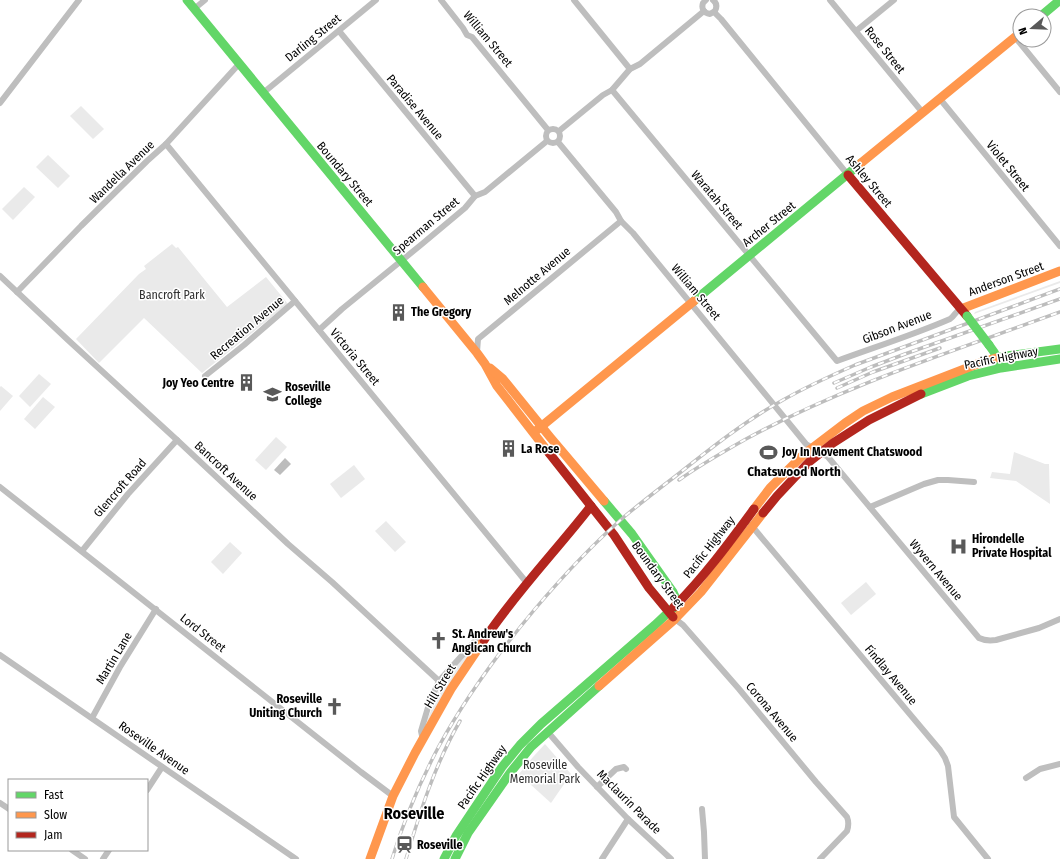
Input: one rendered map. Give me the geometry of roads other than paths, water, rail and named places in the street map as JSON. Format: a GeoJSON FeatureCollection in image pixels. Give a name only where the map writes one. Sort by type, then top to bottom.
{"type":"FeatureCollection","features":[{"type":"Feature","properties":{"kind":"main road","name":"Boundary Street"},"geometry":{"type":"LineString","coordinates":[[187,0],[477,353],[497,386],[622,546],[660,602],[675,619]]}},
{"type":"Feature","properties":{"kind":"main road"},"geometry":{"type":"LineString","coordinates":[[1050,8],[1060,0]]}},
{"type":"Feature","properties":{"kind":"main road","name":"Archer Street"},"geometry":{"type":"LineString","coordinates":[[533,433],[1012,40]]}},
{"type":"Feature","properties":{"kind":"main road","name":"Ashley Street"},"geometry":{"type":"LineString","coordinates":[[848,175],[967,316],[994,352],[1001,368]]}},
{"type":"Feature","properties":{"kind":"main road","name":"Anderson Street"},"geometry":{"type":"LineString","coordinates":[[961,309],[1060,271]]}},
{"type":"Feature","properties":{"kind":"main road","name":"Pacific Highway"},"geometry":{"type":"LineString","coordinates":[[455,859],[468,833],[510,773],[531,747],[675,619],[701,592],[750,523],[770,488],[803,455],[845,423],[880,402],[985,361],[1060,349]]}},
{"type":"Feature","properties":{"kind":"main road","name":"Pacific Highway"},"geometry":{"type":"LineString","coordinates":[[444,859],[456,836],[502,767],[520,745],[541,724],[669,612],[797,474],[833,443],[869,420],[916,396],[968,376],[1001,368],[1060,360]]}},
{"type":"Feature","properties":{"kind":"main road","name":"Boundary Street"},"geometry":{"type":"LineString","coordinates":[[485,364],[503,379],[632,534],[671,589],[678,602],[675,619]]}},
{"type":"Feature","properties":{"kind":"main road","name":"Hill Street"},"geometry":{"type":"LineString","coordinates":[[370,859],[393,796],[451,689],[488,634],[527,583],[591,506]]}},
{"type":"Feature","properties":{"kind":"street"},"geometry":{"type":"LineString","coordinates":[[0,103],[79,0]]}},
{"type":"Feature","properties":{"kind":"street"},"geometry":{"type":"LineString","coordinates":[[194,9],[205,0]]}},
{"type":"Feature","properties":{"kind":"street","name":"Darling Street"},"geometry":{"type":"LineString","coordinates":[[263,93],[376,0]]}},
{"type":"Feature","properties":{"kind":"street","name":"William Street"},"geometry":{"type":"LineString","coordinates":[[441,0],[467,35],[472,37],[548,130]]}},
{"type":"Feature","properties":{"kind":"street"},"geometry":{"type":"LineString","coordinates":[[574,0],[630,69]]}},
{"type":"Feature","properties":{"kind":"street"},"geometry":{"type":"LineString","coordinates":[[704,0],[702,7],[708,14],[714,12],[717,7],[715,0]]}},
{"type":"Feature","properties":{"kind":"street","name":"Rose Street"},"geometry":{"type":"LineString","coordinates":[[830,0],[923,113]]}},
{"type":"Feature","properties":{"kind":"street"},"geometry":{"type":"LineString","coordinates":[[856,31],[894,0]]}},
{"type":"Feature","properties":{"kind":"street"},"geometry":{"type":"LineString","coordinates":[[559,131],[603,95],[612,90],[630,69],[640,64],[704,11]]}},
{"type":"Feature","properties":{"kind":"street","name":"Ashley Street"},"geometry":{"type":"LineString","coordinates":[[714,12],[848,175]]}},
{"type":"Feature","properties":{"kind":"street","name":"Paradise Avenue"},"geometry":{"type":"LineString","coordinates":[[339,32],[475,196]]}},
{"type":"Feature","properties":{"kind":"street"},"geometry":{"type":"LineString","coordinates":[[1028,48],[1060,92]]}},
{"type":"Feature","properties":{"kind":"street","name":"Wandella Avenue"},"geometry":{"type":"LineString","coordinates":[[17,292],[81,226],[166,144],[239,64]]}},
{"type":"Feature","properties":{"kind":"street","name":"Waratah Street"},"geometry":{"type":"LineString","coordinates":[[612,90],[837,361]]}},
{"type":"Feature","properties":{"kind":"street","name":"Violet Street"},"geometry":{"type":"LineString","coordinates":[[940,99],[1060,246]]}},
{"type":"Feature","properties":{"kind":"street"},"geometry":{"type":"LineString","coordinates":[[554,128],[559,131],[560,136],[558,142],[553,143],[547,141],[545,135],[548,130],[554,128]]}},
{"type":"Feature","properties":{"kind":"street","name":"Spearman Street"},"geometry":{"type":"LineString","coordinates":[[319,330],[342,309],[465,208],[475,196],[485,192],[547,141]]}},
{"type":"Feature","properties":{"kind":"street","name":"William Street"},"geometry":{"type":"LineString","coordinates":[[558,142],[616,212],[621,221],[633,233],[806,444],[821,453]]}},
{"type":"Feature","properties":{"kind":"street","name":"Victoria Street"},"geometry":{"type":"LineString","coordinates":[[166,144],[527,583]]}},
{"type":"Feature","properties":{"kind":"street","name":"Melnotte Avenue"},"geometry":{"type":"LineString","coordinates":[[477,353],[478,339],[621,221]]}},
{"type":"Feature","properties":{"kind":"street","name":"Bancroft Avenue"},"geometry":{"type":"LineString","coordinates":[[0,276],[288,544],[332,582],[439,680]]}},
{"type":"Feature","properties":{"kind":"street","name":"Recreation Avenue"},"geometry":{"type":"LineString","coordinates":[[205,376],[295,301]]}},
{"type":"Feature","properties":{"kind":"street","name":"Gibson Avenue"},"geometry":{"type":"LineString","coordinates":[[837,361],[952,318],[958,310],[961,309]]}},
{"type":"Feature","properties":{"kind":"street","name":"Glencroft Road"},"geometry":{"type":"LineString","coordinates":[[82,551],[128,494],[177,440]]}},
{"type":"Feature","properties":{"kind":"street","name":"Wyvern Avenue"},"geometry":{"type":"LineString","coordinates":[[821,453],[829,458],[979,638],[989,641],[996,640],[1039,628],[1060,619]]}},
{"type":"Feature","properties":{"kind":"street"},"geometry":{"type":"LineString","coordinates":[[870,508],[924,484],[938,480],[974,482]]}},
{"type":"Feature","properties":{"kind":"street","name":"Lord Street"},"geometry":{"type":"LineString","coordinates":[[0,487],[393,796]]}},
{"type":"Feature","properties":{"kind":"street","name":"Findlay Avenue"},"geometry":{"type":"LineString","coordinates":[[750,523],[940,750],[948,766],[954,817],[988,859]]}},
{"type":"Feature","properties":{"kind":"street","name":"Martin Lane"},"geometry":{"type":"LineString","coordinates":[[92,718],[120,667],[156,609]]}},
{"type":"Feature","properties":{"kind":"street","name":"Corona Avenue"},"geometry":{"type":"LineString","coordinates":[[675,619],[683,625],[739,689],[816,782],[844,813],[849,822],[847,831],[820,859]]}},
{"type":"Feature","properties":{"kind":"street"},"geometry":{"type":"LineString","coordinates":[[423,740],[421,731],[431,698],[439,680],[475,641],[488,634]]}},
{"type":"Feature","properties":{"kind":"street","name":"Roseville Avenue"},"geometry":{"type":"LineString","coordinates":[[0,655],[296,859]]}},
{"type":"Feature","properties":{"kind":"street","name":"Maclaurin Parade"},"geometry":{"type":"LineString","coordinates":[[541,724],[597,787],[628,819],[671,859]]}},
{"type":"Feature","properties":{"kind":"street"},"geometry":{"type":"LineString","coordinates":[[1026,778],[1040,769],[1060,764]]}},
{"type":"Feature","properties":{"kind":"street"},"geometry":{"type":"LineString","coordinates":[[148,788],[162,766]]}},
{"type":"Feature","properties":{"kind":"street"},"geometry":{"type":"LineString","coordinates":[[597,787],[616,769],[624,767],[626,769]]}},
{"type":"Feature","properties":{"kind":"street"},"geometry":{"type":"LineString","coordinates":[[702,809],[705,859]]}},
{"type":"Feature","properties":{"kind":"street"},"geometry":{"type":"LineString","coordinates":[[602,859],[628,819]]}},
{"type":"Feature","properties":{"kind":"street"},"geometry":{"type":"LineString","coordinates":[[73,851],[85,859]]}},
{"type":"Feature","properties":{"kind":"railway"},"geometry":{"type":"LineString","coordinates":[[392,859],[407,816],[425,773],[449,728],[472,692],[522,625],[567,572],[625,516],[728,435],[769,408],[800,391],[855,365],[1060,289]]}},
{"type":"Feature","properties":{"kind":"railway"},"geometry":{"type":"LineString","coordinates":[[834,383],[905,354],[1060,299]]}},
{"type":"Feature","properties":{"kind":"railway"},"geometry":{"type":"LineString","coordinates":[[679,480],[746,439],[822,402],[900,370],[1060,312]]}},
{"type":"Feature","properties":{"kind":"railway"},"geometry":{"type":"LineString","coordinates":[[837,388],[873,372],[940,348]]}},
{"type":"Feature","properties":{"kind":"railway"},"geometry":{"type":"LineString","coordinates":[[406,859],[436,771],[460,721]]}},
{"type":"Feature","properties":{"kind":"place","name":"The Gregory"},"geometry":{"type":"Point","coordinates":[398,312]}},
{"type":"Feature","properties":{"kind":"place","name":"Joy Yeo Centre"},"geometry":{"type":"Point","coordinates":[247,383]}},
{"type":"Feature","properties":{"kind":"place","name":"Roseville College"},"geometry":{"type":"Point","coordinates":[272,394]}},
{"type":"Feature","properties":{"kind":"place","name":"La Rose"},"geometry":{"type":"Point","coordinates":[508,449]}},
{"type":"Feature","properties":{"kind":"place","name":"Joy In Movement Chatswood"},"geometry":{"type":"Point","coordinates":[769,452]}},
{"type":"Feature","properties":{"kind":"place","name":"Hirondelle Private Hospital"},"geometry":{"type":"Point","coordinates":[959,546]}},
{"type":"Feature","properties":{"kind":"place","name":"St. Andrew's Anglican Church"},"geometry":{"type":"Point","coordinates":[439,641]}},
{"type":"Feature","properties":{"kind":"place","name":"Roseville Uniting Church"},"geometry":{"type":"Point","coordinates":[335,706]}},
{"type":"Feature","properties":{"kind":"place","name":"Roseville"},"geometry":{"type":"Point","coordinates":[404,845]}},
{"type":"Feature","properties":{"kind":"district","name":"Chatswood North"},"geometry":{"type":"Point","coordinates":[794,471]}},
{"type":"Feature","properties":{"kind":"district","name":"Roseville"},"geometry":{"type":"Point","coordinates":[414,813]}},
{"type":"Feature","properties":{"kind":"park label","name":"Bancroft Park"},"geometry":{"type":"Point","coordinates":[172,295]}},
{"type":"Feature","properties":{"kind":"park label","name":"Roseville Memorial Park"},"geometry":{"type":"Point","coordinates":[545,772]}}]}
